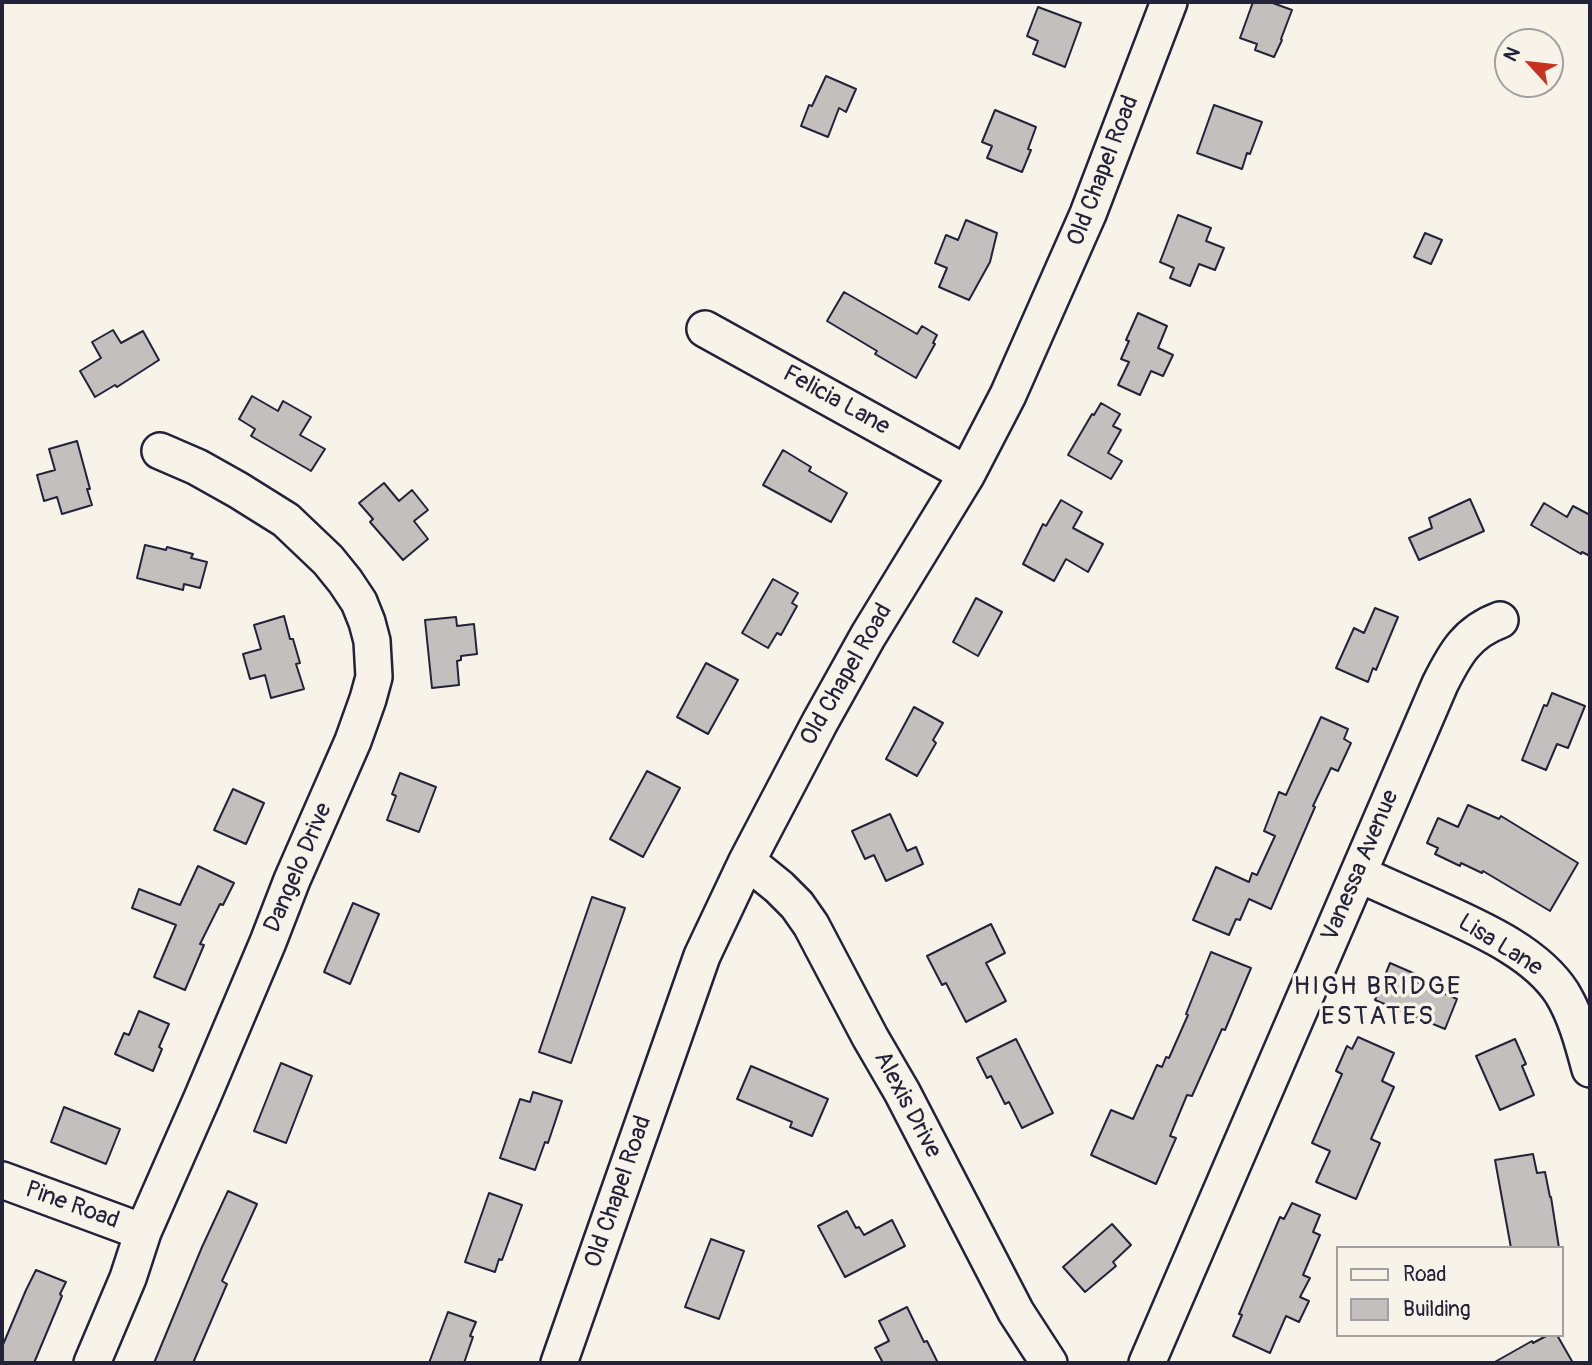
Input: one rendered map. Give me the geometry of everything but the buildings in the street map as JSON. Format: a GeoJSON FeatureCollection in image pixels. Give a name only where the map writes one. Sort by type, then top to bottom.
{"type":"FeatureCollection","features":[{"type":"Feature","properties":{"kind":"street","name":"Old Chapel Road"},"geometry":{"type":"LineString","coordinates":[[559,1363],[702,956],[808,743],[868,636],[967,474],[1008,395],[1083,227],[1169,2]]}},
{"type":"Feature","properties":{"kind":"street","name":"Felicia Lane"},"geometry":{"type":"LineString","coordinates":[[705,328],[967,474]]}},
{"type":"Feature","properties":{"kind":"street","name":"Dangelo Drive"},"geometry":{"type":"LineString","coordinates":[[92,1363],[128,1278],[143,1232],[353,741],[373,677],[374,661],[368,622],[359,602],[328,560],[286,520],[238,489],[160,451]]}},
{"type":"Feature","properties":{"kind":"street","name":"Vanessa Avenue"},"geometry":{"type":"LineString","coordinates":[[1147,1363],[1449,666],[1458,650],[1477,631],[1500,620]]}},
{"type":"Feature","properties":{"kind":"street","name":"Alexis Drive"},"geometry":{"type":"LineString","coordinates":[[746,863],[779,887],[797,905],[811,925],[902,1092],[1016,1312],[1049,1363]]}},
{"type":"Feature","properties":{"kind":"street","name":"Lisa Lane"},"geometry":{"type":"LineString","coordinates":[[1359,874],[1462,920],[1536,964],[1551,978],[1562,994],[1581,1037],[1590,1069]]}},
{"type":"Feature","properties":{"kind":"street","name":"Pine Road"},"geometry":{"type":"LineString","coordinates":[[2,1180],[143,1232]]}},
{"type":"Feature","properties":{"kind":"district","name":"HIGH BRIDGE ESTATES"},"geometry":{"type":"Point","coordinates":[1378,1002]}}]}
